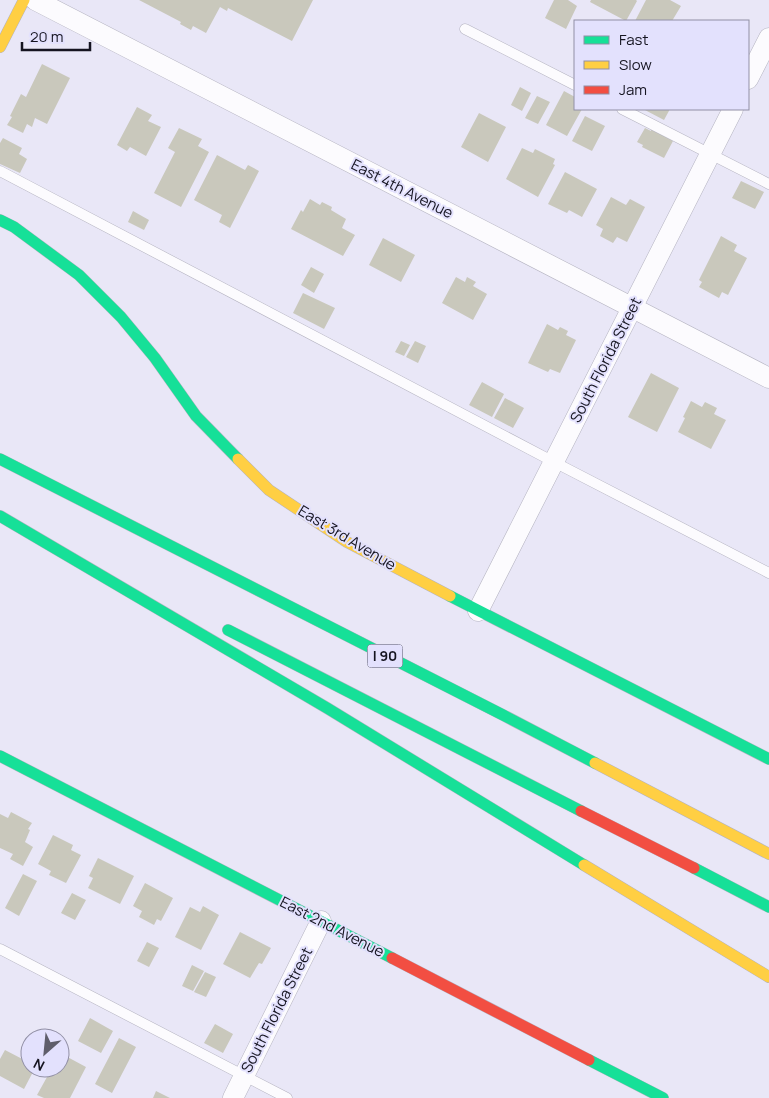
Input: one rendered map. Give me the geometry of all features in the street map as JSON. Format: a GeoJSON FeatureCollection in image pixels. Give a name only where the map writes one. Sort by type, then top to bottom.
{"type":"FeatureCollection","features":[{"type":"Feature","properties":{"kind":"main road"},"geometry":{"type":"LineString","coordinates":[[0,47],[24,0]]}},
{"type":"Feature","properties":{"kind":"main road","name":"East 3rd Avenue"},"geometry":{"type":"LineString","coordinates":[[0,220],[14,227],[79,275],[121,316],[155,358],[196,416],[270,490],[347,542],[769,759]]}},
{"type":"Feature","properties":{"kind":"main road","name":"I 90"},"geometry":{"type":"LineString","coordinates":[[0,459],[503,715],[769,854]]}},
{"type":"Feature","properties":{"kind":"main road"},"geometry":{"type":"LineString","coordinates":[[0,515],[139,585]]}},
{"type":"Feature","properties":{"kind":"main road"},"geometry":{"type":"LineString","coordinates":[[0,515],[327,708],[769,977]]}},
{"type":"Feature","properties":{"kind":"main road"},"geometry":{"type":"LineString","coordinates":[[218,625],[769,907]]}},
{"type":"Feature","properties":{"kind":"main road","name":"East 2nd Avenue"},"geometry":{"type":"LineString","coordinates":[[0,756],[663,1098]]}},
{"type":"Feature","properties":{"kind":"street","name":"East 4th Avenue"},"geometry":{"type":"LineString","coordinates":[[36,0],[769,378]]}},
{"type":"Feature","properties":{"kind":"street"},"geometry":{"type":"LineString","coordinates":[[749,77],[769,38]]}},
{"type":"Feature","properties":{"kind":"street","name":"South Florida Street"},"geometry":{"type":"LineString","coordinates":[[478,611],[732,110]]}},
{"type":"Feature","properties":{"kind":"street","name":"South Florida Street"},"geometry":{"type":"LineString","coordinates":[[233,1098],[321,921]]}},
{"type":"Feature","properties":{"kind":"lane"},"geometry":{"type":"LineString","coordinates":[[466,29],[574,84]]}},
{"type":"Feature","properties":{"kind":"lane"},"geometry":{"type":"LineString","coordinates":[[624,110],[769,184]]}},
{"type":"Feature","properties":{"kind":"lane"},"geometry":{"type":"LineString","coordinates":[[0,171],[769,573]]}},
{"type":"Feature","properties":{"kind":"lane"},"geometry":{"type":"LineString","coordinates":[[0,949],[287,1098]]}},
{"type":"Feature","properties":{"kind":"building"},"geometry":{"type":"Polygon","coordinates":[[[139,0],[313,0],[292,41],[228,8],[227,11],[220,7],[206,33],[193,26],[191,30],[180,24],[181,22],[139,0]]]}},
{"type":"Feature","properties":{"kind":"building"},"geometry":{"type":"Polygon","coordinates":[[[554,0],[568,0],[577,6],[566,29],[545,18],[554,0]]]}},
{"type":"Feature","properties":{"kind":"building"},"geometry":{"type":"Polygon","coordinates":[[[591,0],[637,1],[627,20],[590,2],[591,0]]]}},
{"type":"Feature","properties":{"kind":"building"},"geometry":{"type":"Polygon","coordinates":[[[646,0],[670,0],[681,6],[673,20],[636,20],[646,0]]]}},
{"type":"Feature","properties":{"kind":"building"},"geometry":{"type":"Polygon","coordinates":[[[42,64],[70,78],[47,124],[35,118],[32,127],[27,124],[23,133],[7,125],[21,94],[26,97],[42,64]]]}},
{"type":"Feature","properties":{"kind":"building"},"geometry":{"type":"Polygon","coordinates":[[[520,87],[531,93],[522,111],[511,105],[520,87]]]}},
{"type":"Feature","properties":{"kind":"building"},"geometry":{"type":"Polygon","coordinates":[[[564,91],[574,96],[574,110],[581,110],[567,136],[546,125],[564,91]]]}},
{"type":"Feature","properties":{"kind":"building"},"geometry":{"type":"Polygon","coordinates":[[[537,96],[550,102],[538,124],[525,118],[537,96]]]}},
{"type":"Feature","properties":{"kind":"building"},"geometry":{"type":"Polygon","coordinates":[[[137,107],[152,115],[148,121],[161,127],[146,156],[130,147],[127,151],[117,145],[137,107]]]}},
{"type":"Feature","properties":{"kind":"building"},"geometry":{"type":"Polygon","coordinates":[[[645,110],[669,110],[664,120],[645,110]]]}},
{"type":"Feature","properties":{"kind":"building"},"geometry":{"type":"Polygon","coordinates":[[[479,113],[506,127],[488,162],[461,147],[479,113]]]}},
{"type":"Feature","properties":{"kind":"building"},"geometry":{"type":"Polygon","coordinates":[[[585,116],[605,126],[592,151],[572,141],[585,116]]]}},
{"type":"Feature","properties":{"kind":"building"},"geometry":{"type":"Polygon","coordinates":[[[179,128],[202,139],[198,146],[209,152],[181,207],[154,193],[175,152],[168,148],[179,128]]]}},
{"type":"Feature","properties":{"kind":"building"},"geometry":{"type":"Polygon","coordinates":[[[645,128],[651,131],[651,129],[673,141],[664,158],[642,147],[643,145],[637,142],[645,128]]]}},
{"type":"Feature","properties":{"kind":"building"},"geometry":{"type":"Polygon","coordinates":[[[3,138],[22,148],[19,154],[27,159],[20,173],[0,164],[0,143],[3,138]]]}},
{"type":"Feature","properties":{"kind":"building"},"geometry":{"type":"Polygon","coordinates":[[[522,148],[533,153],[535,149],[555,159],[553,164],[555,165],[538,197],[506,179],[522,148]]]}},
{"type":"Feature","properties":{"kind":"building"},"geometry":{"type":"Polygon","coordinates":[[[217,155],[245,170],[248,165],[259,171],[230,228],[219,222],[222,215],[194,200],[217,155]]]}},
{"type":"Feature","properties":{"kind":"building"},"geometry":{"type":"Polygon","coordinates":[[[565,172],[597,189],[582,217],[569,210],[567,213],[548,204],[565,172]]]}},
{"type":"Feature","properties":{"kind":"building"},"geometry":{"type":"Polygon","coordinates":[[[741,181],[764,192],[755,209],[732,198],[741,181]]]}},
{"type":"Feature","properties":{"kind":"building"},"geometry":{"type":"Polygon","coordinates":[[[611,197],[626,205],[630,199],[645,207],[627,242],[617,237],[613,243],[600,236],[603,229],[596,225],[611,197]]]}},
{"type":"Feature","properties":{"kind":"building"},"geometry":{"type":"Polygon","coordinates":[[[310,199],[320,205],[322,202],[332,207],[331,210],[346,219],[342,228],[355,235],[343,256],[291,229],[301,210],[303,212],[310,199]]]}},
{"type":"Feature","properties":{"kind":"building"},"geometry":{"type":"Polygon","coordinates":[[[133,211],[149,220],[144,230],[128,222],[133,211]]]}},
{"type":"Feature","properties":{"kind":"building"},"geometry":{"type":"Polygon","coordinates":[[[721,236],[737,245],[734,251],[747,258],[728,295],[722,292],[719,298],[699,287],[702,282],[699,280],[721,236]]]}},
{"type":"Feature","properties":{"kind":"building"},"geometry":{"type":"Polygon","coordinates":[[[383,238],[415,255],[401,282],[369,265],[383,238]]]}},
{"type":"Feature","properties":{"kind":"building"},"geometry":{"type":"Polygon","coordinates":[[[311,267],[324,274],[314,293],[301,285],[311,267]]]}},
{"type":"Feature","properties":{"kind":"building"},"geometry":{"type":"Polygon","coordinates":[[[456,277],[465,282],[467,277],[476,282],[473,286],[487,294],[473,320],[442,303],[456,277]]]}},
{"type":"Feature","properties":{"kind":"building"},"geometry":{"type":"Polygon","coordinates":[[[303,293],[335,308],[324,329],[293,313],[303,293]]]}},
{"type":"Feature","properties":{"kind":"building"},"geometry":{"type":"Polygon","coordinates":[[[547,324],[558,330],[560,327],[568,331],[566,335],[576,340],[560,373],[550,369],[548,372],[528,363],[547,324]]]}},
{"type":"Feature","properties":{"kind":"building"},"geometry":{"type":"Polygon","coordinates":[[[401,341],[410,345],[404,356],[395,352],[401,341]]]}},
{"type":"Feature","properties":{"kind":"building"},"geometry":{"type":"Polygon","coordinates":[[[415,341],[426,346],[418,363],[406,357],[415,341]]]}},
{"type":"Feature","properties":{"kind":"building"},"geometry":{"type":"Polygon","coordinates":[[[651,373],[679,388],[657,432],[628,417],[651,373]]]}},
{"type":"Feature","properties":{"kind":"building"},"geometry":{"type":"Polygon","coordinates":[[[482,382],[504,394],[492,417],[469,405],[482,382]]]}},
{"type":"Feature","properties":{"kind":"building"},"geometry":{"type":"Polygon","coordinates":[[[505,398],[524,408],[513,428],[494,418],[505,398]]]}},
{"type":"Feature","properties":{"kind":"building"},"geometry":{"type":"Polygon","coordinates":[[[691,401],[702,407],[705,402],[717,408],[714,414],[726,420],[711,449],[678,432],[691,401]]]}},
{"type":"Feature","properties":{"kind":"building"},"geometry":{"type":"Polygon","coordinates":[[[11,812],[32,823],[28,829],[30,830],[25,842],[33,847],[23,866],[10,859],[13,854],[0,848],[0,814],[8,818],[11,812]]]}},
{"type":"Feature","properties":{"kind":"building"},"geometry":{"type":"Polygon","coordinates":[[[53,835],[73,845],[71,850],[81,855],[66,883],[49,875],[51,871],[38,864],[53,835]]]}},
{"type":"Feature","properties":{"kind":"building"},"geometry":{"type":"Polygon","coordinates":[[[98,858],[134,876],[120,904],[88,888],[93,878],[89,876],[98,858]]]}},
{"type":"Feature","properties":{"kind":"building"},"geometry":{"type":"Polygon","coordinates":[[[23,874],[37,881],[19,916],[5,908],[23,874]]]}},
{"type":"Feature","properties":{"kind":"building"},"geometry":{"type":"Polygon","coordinates":[[[145,883],[173,898],[161,921],[157,919],[154,925],[139,917],[142,911],[133,906],[145,883]]]}},
{"type":"Feature","properties":{"kind":"building"},"geometry":{"type":"Polygon","coordinates":[[[72,893],[86,900],[75,920],[61,913],[72,893]]]}},
{"type":"Feature","properties":{"kind":"building"},"geometry":{"type":"Polygon","coordinates":[[[203,906],[219,915],[201,950],[175,937],[190,907],[200,912],[203,906]]]}},
{"type":"Feature","properties":{"kind":"building"},"geometry":{"type":"Polygon","coordinates":[[[240,932],[271,948],[262,964],[259,963],[250,978],[223,964],[240,932]]]}},
{"type":"Feature","properties":{"kind":"building"},"geometry":{"type":"Polygon","coordinates":[[[147,942],[159,948],[149,967],[137,961],[147,942]]]}},
{"type":"Feature","properties":{"kind":"building"},"geometry":{"type":"Polygon","coordinates":[[[192,965],[204,971],[193,991],[182,986],[192,965]]]}},
{"type":"Feature","properties":{"kind":"building"},"geometry":{"type":"Polygon","coordinates":[[[205,972],[216,977],[206,997],[194,992],[205,972]]]}},
{"type":"Feature","properties":{"kind":"building"},"geometry":{"type":"Polygon","coordinates":[[[90,1018],[113,1031],[101,1053],[78,1041],[90,1018]]]}},
{"type":"Feature","properties":{"kind":"building"},"geometry":{"type":"Polygon","coordinates":[[[215,1024],[233,1034],[223,1053],[204,1043],[215,1024]]]}},
{"type":"Feature","properties":{"kind":"building"},"geometry":{"type":"Polygon","coordinates":[[[119,1038],[136,1047],[112,1093],[95,1084],[119,1038]]]}},
{"type":"Feature","properties":{"kind":"building"},"geometry":{"type":"Polygon","coordinates":[[[5,1050],[20,1058],[20,1078],[30,1078],[24,1089],[0,1076],[0,1059],[5,1050]]]}},
{"type":"Feature","properties":{"kind":"building"},"geometry":{"type":"Polygon","coordinates":[[[70,1058],[86,1067],[70,1098],[44,1098],[37,1095],[46,1078],[70,1078],[70,1058]]]}},
{"type":"Feature","properties":{"kind":"building"},"geometry":{"type":"Polygon","coordinates":[[[156,1091],[170,1098],[153,1098],[156,1091]]]}},
{"type":"Feature","properties":{"kind":"traffic: fast"},"geometry":{"type":"LineString","coordinates":[[0,220],[14,227],[79,275],[121,317],[155,358],[196,416],[238,459]]}},
{"type":"Feature","properties":{"kind":"traffic: fast"},"geometry":{"type":"LineString","coordinates":[[0,459],[595,763]]}},
{"type":"Feature","properties":{"kind":"traffic: fast"},"geometry":{"type":"LineString","coordinates":[[0,516],[327,708],[584,865]]}},
{"type":"Feature","properties":{"kind":"traffic: fast"},"geometry":{"type":"LineString","coordinates":[[450,596],[769,759]]}},
{"type":"Feature","properties":{"kind":"traffic: fast"},"geometry":{"type":"LineString","coordinates":[[228,630],[581,811]]}},
{"type":"Feature","properties":{"kind":"traffic: fast"},"geometry":{"type":"LineString","coordinates":[[0,756],[392,958]]}},
{"type":"Feature","properties":{"kind":"traffic: fast"},"geometry":{"type":"LineString","coordinates":[[694,868],[769,907]]}},
{"type":"Feature","properties":{"kind":"traffic: fast"},"geometry":{"type":"LineString","coordinates":[[589,1060],[663,1098]]}},
{"type":"Feature","properties":{"kind":"traffic: slow"},"geometry":{"type":"LineString","coordinates":[[0,47],[24,0]]}},
{"type":"Feature","properties":{"kind":"traffic: slow"},"geometry":{"type":"LineString","coordinates":[[238,459],[269,490],[347,542],[450,596]]}},
{"type":"Feature","properties":{"kind":"traffic: slow"},"geometry":{"type":"LineString","coordinates":[[595,763],[769,854]]}},
{"type":"Feature","properties":{"kind":"traffic: slow"},"geometry":{"type":"LineString","coordinates":[[584,865],[769,977]]}},
{"type":"Feature","properties":{"kind":"traffic: jam"},"geometry":{"type":"LineString","coordinates":[[581,811],[694,868]]}},
{"type":"Feature","properties":{"kind":"traffic: jam"},"geometry":{"type":"LineString","coordinates":[[392,958],[589,1060]]}}]}
